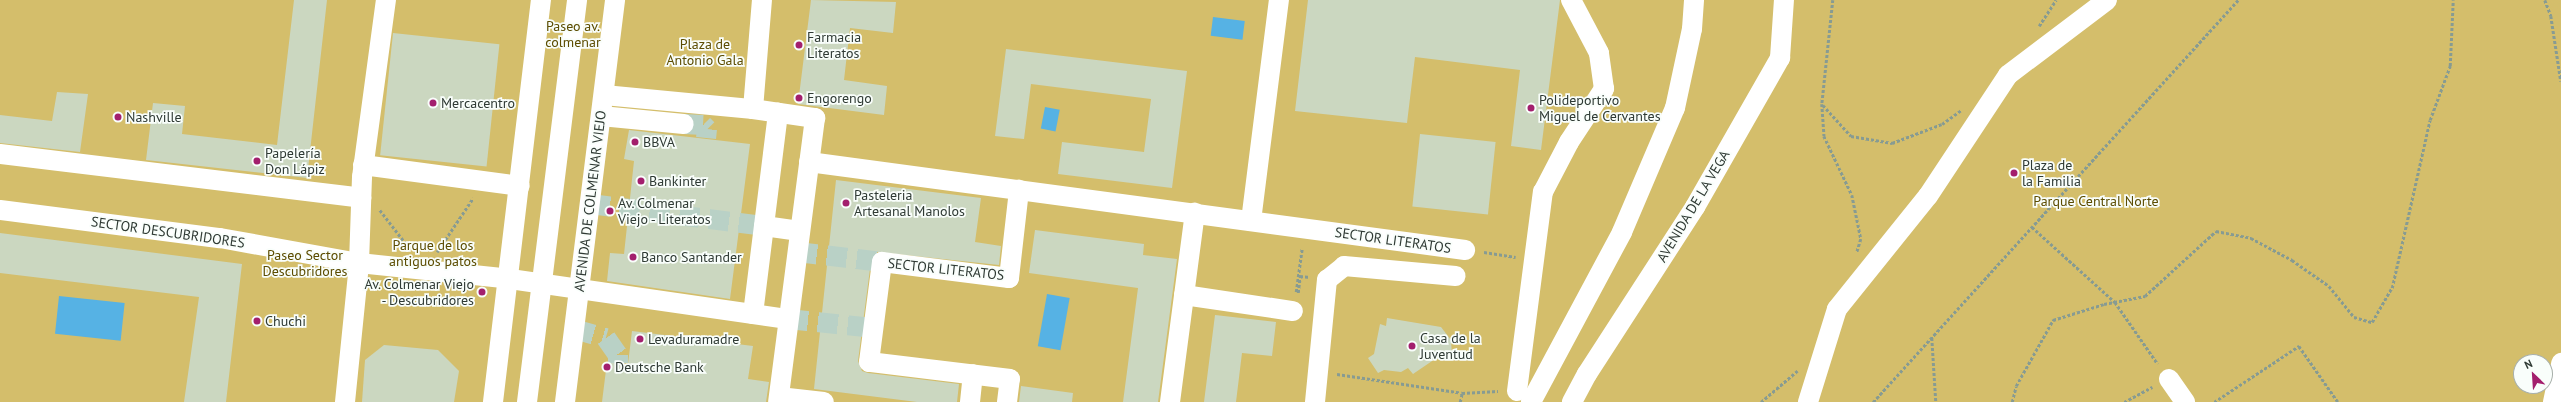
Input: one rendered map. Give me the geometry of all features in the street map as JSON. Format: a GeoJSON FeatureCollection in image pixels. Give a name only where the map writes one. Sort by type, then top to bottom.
{"type":"FeatureCollection","features":[{"type":"Feature","properties":{"kind":"street"},"geometry":{"type":"LineString","coordinates":[[345,402],[359,263],[363,165],[386,0]]}},
{"type":"Feature","properties":{"kind":"street"},"geometry":{"type":"LineString","coordinates":[[493,402],[510,279],[541,0]]}},
{"type":"Feature","properties":{"kind":"street"},"geometry":{"type":"LineString","coordinates":[[527,402],[577,0]]}},
{"type":"Feature","properties":{"kind":"street","name":"AVENIDA DE COLMENAR VIEJO"},"geometry":{"type":"LineString","coordinates":[[565,402],[615,0]]}},
{"type":"Feature","properties":{"kind":"street"},"geometry":{"type":"LineString","coordinates":[[752,109],[762,0]]}},
{"type":"Feature","properties":{"kind":"street"},"geometry":{"type":"LineString","coordinates":[[1251,221],[1279,0]]}},
{"type":"Feature","properties":{"kind":"street"},"geometry":{"type":"LineString","coordinates":[[1524,396],[1535,259],[1543,192],[1569,142],[1604,89],[1599,53],[1571,0]]}},
{"type":"Feature","properties":{"kind":"street"},"geometry":{"type":"LineString","coordinates":[[1524,396],[1622,232],[1675,108],[1692,29],[1694,0]]}},
{"type":"Feature","properties":{"kind":"street","name":"AVENIDA DE LA VEGA"},"geometry":{"type":"LineString","coordinates":[[1572,402],[1587,374],[1694,206],[1780,58],[1784,0]]}},
{"type":"Feature","properties":{"kind":"street"},"geometry":{"type":"LineString","coordinates":[[1808,402],[1837,309],[1933,200],[2008,75],[2107,0]]}},
{"type":"Feature","properties":{"kind":"street"},"geometry":{"type":"LineString","coordinates":[[604,94],[752,109],[815,118],[788,319],[779,400],[824,402]]}},
{"type":"Feature","properties":{"kind":"street"},"geometry":{"type":"LineString","coordinates":[[753,314],[778,113]]}},
{"type":"Feature","properties":{"kind":"street"},"geometry":{"type":"LineString","coordinates":[[601,116],[684,124]]}},
{"type":"Feature","properties":{"kind":"street"},"geometry":{"type":"LineString","coordinates":[[0,154],[361,198]]}},
{"type":"Feature","properties":{"kind":"street","name":"SECTOR LITERATOS"},"geometry":{"type":"LineString","coordinates":[[809,162],[1465,250]]}},
{"type":"Feature","properties":{"kind":"street"},"geometry":{"type":"LineString","coordinates":[[363,165],[520,186]]}},
{"type":"Feature","properties":{"kind":"street","name":"SECTOR LITERATOS"},"geometry":{"type":"LineString","coordinates":[[1007,402],[1010,379],[869,362],[882,262],[1009,278],[1019,190]]}},
{"type":"Feature","properties":{"kind":"street","name":"SECTOR DESCUBRIDORES"},"geometry":{"type":"LineString","coordinates":[[0,210],[220,238],[359,263],[510,279],[542,284]]}},
{"type":"Feature","properties":{"kind":"street"},"geometry":{"type":"LineString","coordinates":[[1170,402],[1195,213]]}},
{"type":"Feature","properties":{"kind":"street"},"geometry":{"type":"LineString","coordinates":[[764,226],[800,231]]}},
{"type":"Feature","properties":{"kind":"street"},"geometry":{"type":"LineString","coordinates":[[1316,402],[1327,280],[1344,266],[1456,276]]}},
{"type":"Feature","properties":{"kind":"street"},"geometry":{"type":"LineString","coordinates":[[542,284],[788,319]]}},
{"type":"Feature","properties":{"kind":"street"},"geometry":{"type":"LineString","coordinates":[[1184,295],[1293,311]]}},
{"type":"Feature","properties":{"kind":"street"},"geometry":{"type":"LineString","coordinates":[[2557,394],[2561,363]]}},
{"type":"Feature","properties":{"kind":"street"},"geometry":{"type":"LineString","coordinates":[[970,402],[973,374]]}},
{"type":"Feature","properties":{"kind":"street"},"geometry":{"type":"LineString","coordinates":[[2169,379],[2185,402]]}},
{"type":"Feature","properties":{"kind":"path"},"geometry":{"type":"LineString","coordinates":[[1833,0],[1822,104],[1824,136],[1852,195],[1861,239],[1856,253]]}},
{"type":"Feature","properties":{"kind":"path"},"geometry":{"type":"LineString","coordinates":[[2036,31],[2056,0]]}},
{"type":"Feature","properties":{"kind":"path"},"geometry":{"type":"LineString","coordinates":[[1873,402],[2238,0]]}},
{"type":"Feature","properties":{"kind":"path"},"geometry":{"type":"LineString","coordinates":[[2012,402],[2016,386],[2053,320],[2115,302],[2145,296],[2216,231],[2251,238],[2292,260],[2329,286],[2354,317],[2372,322],[2392,288],[2430,120],[2450,66],[2453,0]]}},
{"type":"Feature","properties":{"kind":"path"},"geometry":{"type":"LineString","coordinates":[[2545,0],[2551,16],[2561,81]]}},
{"type":"Feature","properties":{"kind":"path"},"geometry":{"type":"LineString","coordinates":[[1822,104],[1851,136],[1892,143],[1942,124],[1966,106]]}},
{"type":"Feature","properties":{"kind":"path"},"geometry":{"type":"LineString","coordinates":[[380,208],[426,270],[485,181]]}},
{"type":"Feature","properties":{"kind":"path"},"geometry":{"type":"LineString","coordinates":[[2032,227],[2115,302],[2169,379],[2124,402]]}},
{"type":"Feature","properties":{"kind":"path"},"geometry":{"type":"LineString","coordinates":[[1293,311],[1305,228]]}},
{"type":"Feature","properties":{"kind":"path","name":"SECTOR LITERATOS"},"geometry":{"type":"LineString","coordinates":[[1465,250],[1535,259]]}},
{"type":"Feature","properties":{"kind":"path"},"geometry":{"type":"LineString","coordinates":[[1932,338],[1936,402]]}},
{"type":"Feature","properties":{"kind":"path"},"geometry":{"type":"LineString","coordinates":[[2214,402],[2298,346],[2338,402]]}},
{"type":"Feature","properties":{"kind":"path"},"geometry":{"type":"LineString","coordinates":[[1761,402],[1799,369]]}},
{"type":"Feature","properties":{"kind":"path"},"geometry":{"type":"LineString","coordinates":[[1348,375],[1462,393],[1524,396]]}},
{"type":"Feature","properties":{"kind":"path"},"geometry":{"type":"LineString","coordinates":[[1460,402],[1462,393]]}},
{"type":"Feature","properties":{"kind":"green space"},"geometry":{"type":"Polygon","coordinates":[[[0,0],[2561,0],[2561,402],[0,402],[0,0]]]}},
{"type":"Feature","properties":{"kind":"water"},"geometry":{"type":"Polygon","coordinates":[[[1213,17],[1245,21],[1242,40],[1211,36],[1213,17]]]}},
{"type":"Feature","properties":{"kind":"water"},"geometry":{"type":"Polygon","coordinates":[[[1045,107],[1060,110],[1056,131],[1041,129],[1045,107]]]}},
{"type":"Feature","properties":{"kind":"water"},"geometry":{"type":"Polygon","coordinates":[[[1047,294],[1070,298],[1060,350],[1038,346],[1047,294]]]}},
{"type":"Feature","properties":{"kind":"water"},"geometry":{"type":"Polygon","coordinates":[[[59,296],[125,303],[121,341],[55,334],[59,296]]]}},
{"type":"Feature","properties":{"kind":"building"},"geometry":{"type":"Polygon","coordinates":[[[294,0],[327,0],[307,178],[146,160],[153,103],[185,106],[182,134],[277,145],[294,0]]]}},
{"type":"Feature","properties":{"kind":"building"},"geometry":{"type":"Polygon","coordinates":[[[811,0],[896,2],[893,33],[850,28],[844,80],[887,86],[884,115],[798,104],[811,0]]]}},
{"type":"Feature","properties":{"kind":"building"},"geometry":{"type":"Polygon","coordinates":[[[1308,0],[1560,0],[1541,150],[1511,146],[1520,70],[1415,57],[1407,123],[1295,111],[1308,0]]]}},
{"type":"Feature","properties":{"kind":"building","name":"Mercacentro"},"geometry":{"type":"Polygon","coordinates":[[[393,33],[499,44],[487,167],[380,155],[393,33]]]}},
{"type":"Feature","properties":{"kind":"building"},"geometry":{"type":"Polygon","coordinates":[[[1006,49],[1187,71],[1172,188],[1058,174],[1062,142],[1144,152],[1151,99],[1031,84],[1024,139],[995,136],[1006,49]]]}},
{"type":"Feature","properties":{"kind":"building"},"geometry":{"type":"Polygon","coordinates":[[[57,92],[88,94],[80,152],[0,143],[0,115],[52,121],[57,92]]]}},
{"type":"Feature","properties":{"kind":"building"},"geometry":{"type":"Polygon","coordinates":[[[629,130],[750,144],[730,299],[607,281],[610,253],[624,254],[634,161],[624,159],[629,130]]]}},
{"type":"Feature","properties":{"kind":"building"},"geometry":{"type":"Polygon","coordinates":[[[1420,134],[1496,142],[1488,215],[1412,207],[1420,134]]]}},
{"type":"Feature","properties":{"kind":"building"},"geometry":{"type":"Polygon","coordinates":[[[836,180],[981,198],[975,242],[1001,246],[999,265],[877,252],[871,261],[858,361],[862,371],[868,373],[959,384],[957,402],[917,402],[814,389],[836,180]]]}},
{"type":"Feature","properties":{"kind":"building"},"geometry":{"type":"Polygon","coordinates":[[[1035,230],[1144,244],[1143,255],[1177,259],[1158,402],[1123,402],[1138,288],[1029,273],[1035,230]]]}},
{"type":"Feature","properties":{"kind":"building"},"geometry":{"type":"Polygon","coordinates":[[[0,233],[242,264],[226,402],[184,402],[199,297],[0,273],[0,233]]]}},
{"type":"Feature","properties":{"kind":"building"},"geometry":{"type":"Polygon","coordinates":[[[1215,315],[1276,322],[1272,356],[1242,353],[1236,402],[1204,402],[1215,315]]]}},
{"type":"Feature","properties":{"kind":"building","name":"Casa de la Juventud"},"geometry":{"type":"Polygon","coordinates":[[[1387,318],[1441,327],[1451,340],[1452,356],[1444,360],[1435,359],[1413,374],[1408,368],[1401,372],[1384,370],[1378,373],[1368,358],[1374,354],[1380,324],[1386,326],[1387,318]]]}},
{"type":"Feature","properties":{"kind":"building"},"geometry":{"type":"Polygon","coordinates":[[[632,331],[753,346],[748,379],[769,382],[766,402],[602,402],[607,362],[628,364],[632,331]]]}},
{"type":"Feature","properties":{"kind":"building"},"geometry":{"type":"Polygon","coordinates":[[[384,345],[438,350],[459,371],[454,402],[362,402],[365,360],[384,345]]]}},
{"type":"Feature","properties":{"kind":"building"},"geometry":{"type":"Polygon","coordinates":[[[1021,386],[1073,393],[1072,402],[1019,402],[1021,386]]]}},
{"type":"Feature","properties":{"kind":"tunnel"},"geometry":{"type":"LineString","coordinates":[[684,124],[703,125],[707,129],[706,138]]}},
{"type":"Feature","properties":{"kind":"tunnel"},"geometry":{"type":"LineString","coordinates":[[590,204],[764,226]]}},
{"type":"Feature","properties":{"kind":"tunnel"},"geometry":{"type":"LineString","coordinates":[[797,252],[882,262]]}},
{"type":"Feature","properties":{"kind":"tunnel"},"geometry":{"type":"LineString","coordinates":[[788,319],[873,328]]}},
{"type":"Feature","properties":{"kind":"tunnel"},"geometry":{"type":"LineString","coordinates":[[574,329],[606,338],[618,355],[618,363]]}},
{"type":"Feature","properties":{"kind":"place","name":"Farmacia Literatos"},"geometry":{"type":"Point","coordinates":[799,45]}},
{"type":"Feature","properties":{"kind":"place","name":"Engorengo"},"geometry":{"type":"Point","coordinates":[799,98]}},
{"type":"Feature","properties":{"kind":"place","name":"Mercacentro"},"geometry":{"type":"Point","coordinates":[433,103]}},
{"type":"Feature","properties":{"kind":"place","name":"Polideportivo Miguel de Cervantes"},"geometry":{"type":"Point","coordinates":[1531,108]}},
{"type":"Feature","properties":{"kind":"place","name":"Nashville"},"geometry":{"type":"Point","coordinates":[118,117]}},
{"type":"Feature","properties":{"kind":"place","name":"BBVA"},"geometry":{"type":"Point","coordinates":[635,142]}},
{"type":"Feature","properties":{"kind":"place","name":"Papelería Don Lápiz"},"geometry":{"type":"Point","coordinates":[257,161]}},
{"type":"Feature","properties":{"kind":"place","name":"Plaza de la Familia"},"geometry":{"type":"Point","coordinates":[2014,173]}},
{"type":"Feature","properties":{"kind":"place","name":"Bankinter"},"geometry":{"type":"Point","coordinates":[641,181]}},
{"type":"Feature","properties":{"kind":"place","name":"Pasteleria Artesanal Manolos"},"geometry":{"type":"Point","coordinates":[846,203]}},
{"type":"Feature","properties":{"kind":"place","name":"Av. Colmenar Viejo - Literatos"},"geometry":{"type":"Point","coordinates":[610,211]}},
{"type":"Feature","properties":{"kind":"place","name":"Banco Santander"},"geometry":{"type":"Point","coordinates":[633,257]}},
{"type":"Feature","properties":{"kind":"place","name":"Av. Colmenar Viejo - Descubridores"},"geometry":{"type":"Point","coordinates":[482,292]}},
{"type":"Feature","properties":{"kind":"place","name":"Chuchi"},"geometry":{"type":"Point","coordinates":[257,321]}},
{"type":"Feature","properties":{"kind":"place","name":"Levaduramadre"},"geometry":{"type":"Point","coordinates":[640,339]}},
{"type":"Feature","properties":{"kind":"place","name":"Casa de la Juventud"},"geometry":{"type":"Point","coordinates":[1412,346]}},
{"type":"Feature","properties":{"kind":"place","name":"Deutsche Bank"},"geometry":{"type":"Point","coordinates":[607,367]}},
{"type":"Feature","properties":{"kind":"park label","name":"Paseo av. colmenar"},"geometry":{"type":"Point","coordinates":[573,34]}},
{"type":"Feature","properties":{"kind":"park label","name":"Plaza de Antonio Gala"},"geometry":{"type":"Point","coordinates":[705,52]}},
{"type":"Feature","properties":{"kind":"park label","name":"Parque Central Norte"},"geometry":{"type":"Point","coordinates":[2096,201]}},
{"type":"Feature","properties":{"kind":"park label","name":"Parque de los antiguos patos"},"geometry":{"type":"Point","coordinates":[433,254]}},
{"type":"Feature","properties":{"kind":"park label","name":"Paseo Sector Descubridores"},"geometry":{"type":"Point","coordinates":[305,264]}}]}
